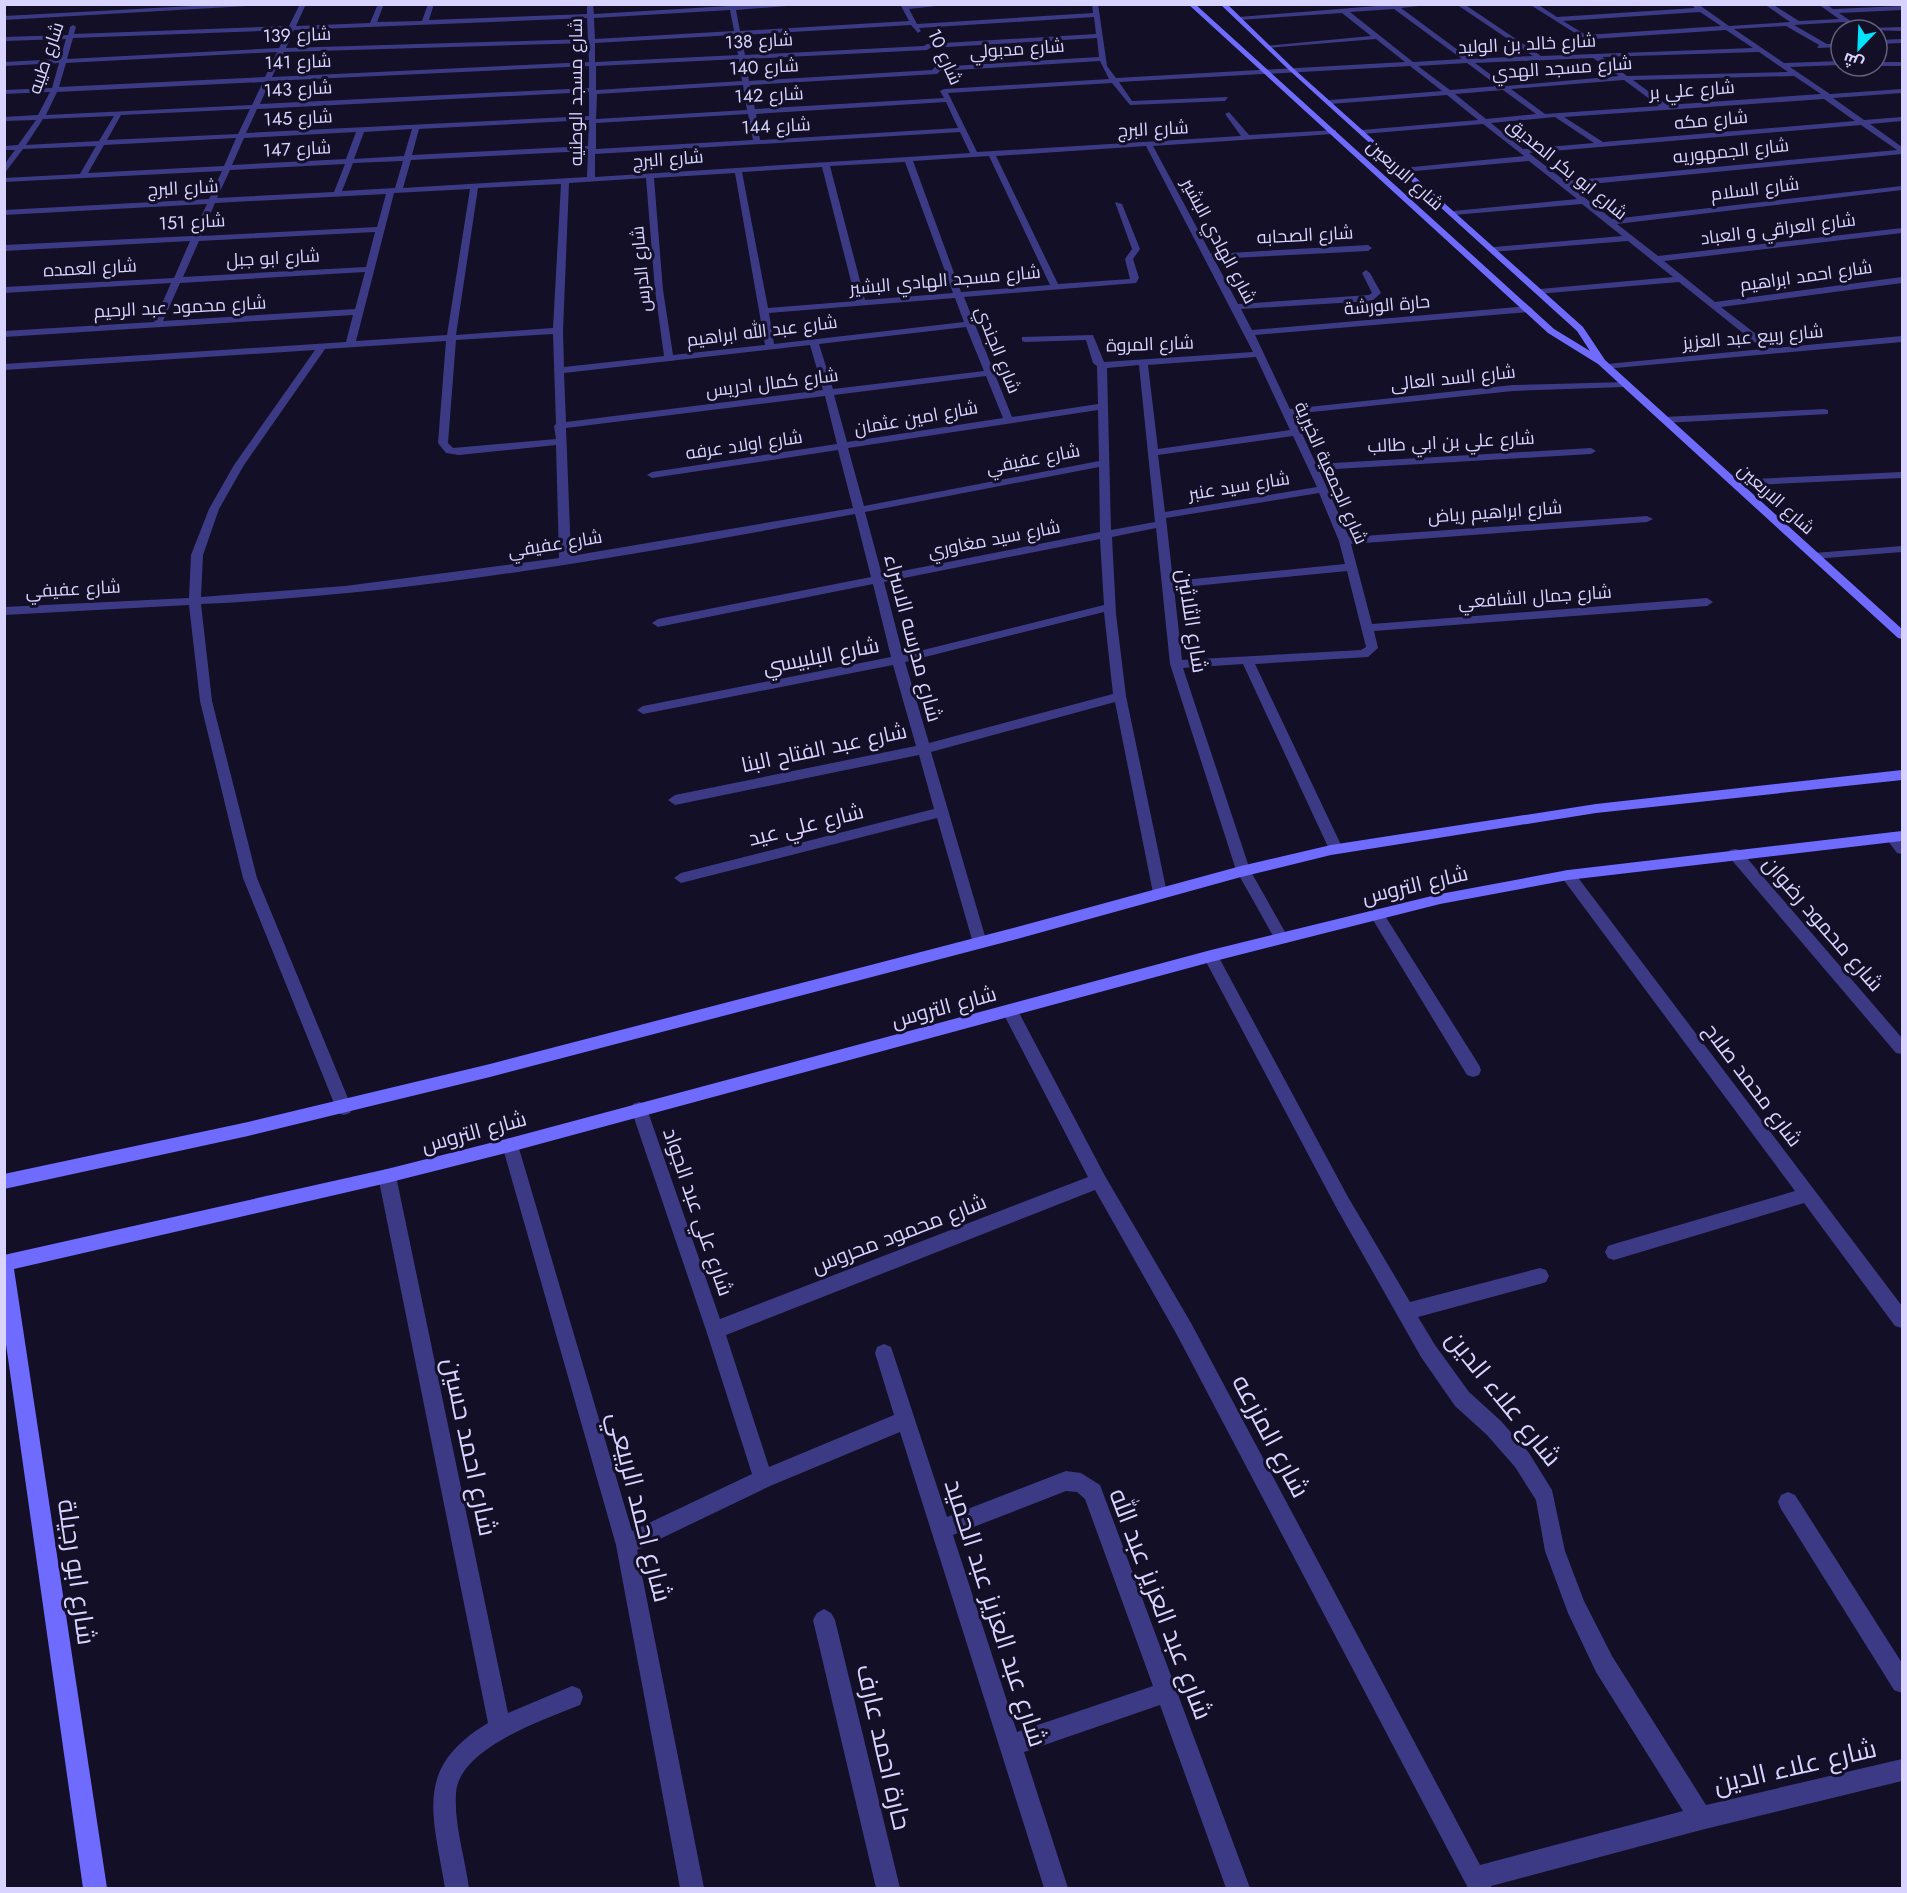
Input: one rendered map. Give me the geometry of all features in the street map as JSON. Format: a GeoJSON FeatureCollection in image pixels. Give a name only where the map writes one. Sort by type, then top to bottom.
{"type":"FeatureCollection","features":[{"type":"Feature","properties":{"kind":"street","name":"شارع طيبه"},"geometry":{"type":"LineString","coordinates":[[4,172],[23,147],[55,88],[75,4]]}},
{"type":"Feature","properties":{"kind":"street"},"geometry":{"type":"LineString","coordinates":[[4,18],[277,4]]}},
{"type":"Feature","properties":{"kind":"street"},"geometry":{"type":"LineString","coordinates":[[157,325],[303,4]]}},
{"type":"Feature","properties":{"kind":"street"},"geometry":{"type":"LineString","coordinates":[[374,24],[381,4]]}},
{"type":"Feature","properties":{"kind":"street"},"geometry":{"type":"LineString","coordinates":[[425,22],[431,4]]}},
{"type":"Feature","properties":{"kind":"street","name":"شارع مسجد الوطنيه"},"geometry":{"type":"LineString","coordinates":[[590,4],[593,91],[591,179]]}},
{"type":"Feature","properties":{"kind":"street"},"geometry":{"type":"LineString","coordinates":[[4,39],[591,16],[732,6],[809,4]]}},
{"type":"Feature","properties":{"kind":"street"},"geometry":{"type":"LineString","coordinates":[[904,6],[952,4]]}},
{"type":"Feature","properties":{"kind":"street"},"geometry":{"type":"LineString","coordinates":[[1095,4],[1101,59],[1128,102],[1134,104],[1225,99]]}},
{"type":"Feature","properties":{"kind":"street","name":"شارع الاربعين"},"geometry":{"type":"LineString","coordinates":[[1191,4],[1551,331],[1604,365],[1902,635]]}},
{"type":"Feature","properties":{"kind":"street","name":"شارع الاربعين"},"geometry":{"type":"LineString","coordinates":[[1223,4],[1292,70],[1580,329],[1604,365]]}},
{"type":"Feature","properties":{"kind":"street"},"geometry":{"type":"LineString","coordinates":[[1239,19],[1344,11],[1364,7],[1434,4]]}},
{"type":"Feature","properties":{"kind":"street"},"geometry":{"type":"LineString","coordinates":[[1459,4],[1539,57]]}},
{"type":"Feature","properties":{"kind":"street"},"geometry":{"type":"LineString","coordinates":[[1532,4],[1612,54]]}},
{"type":"Feature","properties":{"kind":"street"},"geometry":{"type":"LineString","coordinates":[[1693,4],[1763,50],[1902,151]]}},
{"type":"Feature","properties":{"kind":"street"},"geometry":{"type":"LineString","coordinates":[[1767,4],[1797,23]]}},
{"type":"Feature","properties":{"kind":"street"},"geometry":{"type":"LineString","coordinates":[[1821,4],[1843,18]]}},
{"type":"Feature","properties":{"kind":"street"},"geometry":{"type":"LineString","coordinates":[[732,6],[757,142]]}},
{"type":"Feature","properties":{"kind":"street","name":"شارع 10"},"geometry":{"type":"LineString","coordinates":[[904,6],[927,47],[944,91],[974,154]]}},
{"type":"Feature","properties":{"kind":"street"},"geometry":{"type":"LineString","coordinates":[[1399,6],[1468,61],[1543,116]]}},
{"type":"Feature","properties":{"kind":"street"},"geometry":{"type":"LineString","coordinates":[[189,16],[195,7]]}},
{"type":"Feature","properties":{"kind":"street"},"geometry":{"type":"LineString","coordinates":[[1832,11],[1902,8]]}},
{"type":"Feature","properties":{"kind":"street"},"geometry":{"type":"LineString","coordinates":[[1620,9],[1627,14]]}},
{"type":"Feature","properties":{"kind":"street"},"geometry":{"type":"LineString","coordinates":[[1557,19],[1702,10]]}},
{"type":"Feature","properties":{"kind":"street","name":"شارع ابو بكر الصديق"},"geometry":{"type":"LineString","coordinates":[[1344,11],[1771,351]]}},
{"type":"Feature","properties":{"kind":"street","name":"شارع 139"},"geometry":{"type":"LineString","coordinates":[[4,64],[283,50],[591,40],[1096,15]]}},
{"type":"Feature","properties":{"kind":"street"},"geometry":{"type":"LineString","coordinates":[[1586,37],[1829,21]]}},
{"type":"Feature","properties":{"kind":"street"},"geometry":{"type":"LineString","coordinates":[[174,40],[184,24]]}},
{"type":"Feature","properties":{"kind":"street"},"geometry":{"type":"LineString","coordinates":[[1787,24],[1822,46],[1829,46]]}},
{"type":"Feature","properties":{"kind":"street","name":"شارع 138"},"geometry":{"type":"LineString","coordinates":[[592,65],[1099,36]]}},
{"type":"Feature","properties":{"kind":"street"},"geometry":{"type":"LineString","coordinates":[[1268,46],[1378,37]]}},
{"type":"Feature","properties":{"kind":"street"},"geometry":{"type":"LineString","coordinates":[[164,56],[169,48]]}},
{"type":"Feature","properties":{"kind":"street","name":"شارع خالد بن الوليد"},"geometry":{"type":"LineString","coordinates":[[944,91],[1265,71],[1414,66],[1539,57],[1763,50]]}},
{"type":"Feature","properties":{"kind":"street"},"geometry":{"type":"LineString","coordinates":[[1594,55],[1665,107]]}},
{"type":"Feature","properties":{"kind":"street","name":"شارع مدبولي"},"geometry":{"type":"LineString","coordinates":[[936,71],[1101,59]]}},
{"type":"Feature","properties":{"kind":"street"},"geometry":{"type":"LineString","coordinates":[[1784,65],[1829,63]]}},
{"type":"Feature","properties":{"kind":"street","name":"شارع 141"},"geometry":{"type":"LineString","coordinates":[[4,92],[269,78],[592,65]]}},
{"type":"Feature","properties":{"kind":"street","name":"شارع 140"},"geometry":{"type":"LineString","coordinates":[[593,91],[936,71]]}},
{"type":"Feature","properties":{"kind":"street"},"geometry":{"type":"LineString","coordinates":[[356,83],[359,74]]}},
{"type":"Feature","properties":{"kind":"street","name":"شارع مسجد الهدي"},"geometry":{"type":"LineString","coordinates":[[1330,102],[1625,78],[1796,74]]}},
{"type":"Feature","properties":{"kind":"street"},"geometry":{"type":"LineString","coordinates":[[121,94],[126,85]]}},
{"type":"Feature","properties":{"kind":"street","name":"شارع 143"},"geometry":{"type":"LineString","coordinates":[[4,119],[593,91]]}},
{"type":"Feature","properties":{"kind":"street"},"geometry":{"type":"LineString","coordinates":[[350,101],[353,92]]}},
{"type":"Feature","properties":{"kind":"street","name":"شارع علي بر"},"geometry":{"type":"LineString","coordinates":[[1362,132],[1556,115],[1902,92]]}},
{"type":"Feature","properties":{"kind":"street","name":"شارع 142"},"geometry":{"type":"LineString","coordinates":[[592,120],[948,100]]}},
{"type":"Feature","properties":{"kind":"street"},"geometry":{"type":"LineString","coordinates":[[82,176],[102,143],[115,113],[116,104]]}},
{"type":"Feature","properties":{"kind":"street"},"geometry":{"type":"LineString","coordinates":[[1229,114],[1247,138]]}},
{"type":"Feature","properties":{"kind":"street"},"geometry":{"type":"LineString","coordinates":[[1556,115],[1600,144]]}},
{"type":"Feature","properties":{"kind":"street","name":"شارع مكه"},"geometry":{"type":"LineString","coordinates":[[1522,151],[1902,119]]}},
{"type":"Feature","properties":{"kind":"street","name":"شارع 145"},"geometry":{"type":"LineString","coordinates":[[4,148],[592,120]]}},
{"type":"Feature","properties":{"kind":"street"},"geometry":{"type":"LineString","coordinates":[[350,345],[381,229],[416,127]]}},
{"type":"Feature","properties":{"kind":"street"},"geometry":{"type":"LineString","coordinates":[[337,195],[361,130]]}},
{"type":"Feature","properties":{"kind":"street","name":"شارع 144"},"geometry":{"type":"LineString","coordinates":[[592,150],[962,130]]}},
{"type":"Feature","properties":{"kind":"street","name":"شارع البرج"},"geometry":{"type":"LineString","coordinates":[[4,213],[337,195],[1333,132]]}},
{"type":"Feature","properties":{"kind":"street","name":"شارع الهادي البشير"},"geometry":{"type":"LineString","coordinates":[[1149,145],[1259,354]]}},
{"type":"Feature","properties":{"kind":"street","name":"شارع 147"},"geometry":{"type":"LineString","coordinates":[[4,180],[592,150]]}},
{"type":"Feature","properties":{"kind":"street","name":"شارع الجمهوريه"},"geometry":{"type":"LineString","coordinates":[[1563,184],[1902,151]]}},
{"type":"Feature","properties":{"kind":"street"},"geometry":{"type":"LineString","coordinates":[[991,153],[1055,287]]}},
{"type":"Feature","properties":{"kind":"street","name":"شارع الجندي"},"geometry":{"type":"LineString","coordinates":[[908,158],[958,295],[1008,419]]}},
{"type":"Feature","properties":{"kind":"street"},"geometry":{"type":"LineString","coordinates":[[1403,170],[1531,158]]}},
{"type":"Feature","properties":{"kind":"street"},"geometry":{"type":"LineString","coordinates":[[825,163],[861,303]]}},
{"type":"Feature","properties":{"kind":"street"},"geometry":{"type":"LineString","coordinates":[[738,169],[770,347]]}},
{"type":"Feature","properties":{"kind":"street","name":"شارع الدرس"},"geometry":{"type":"LineString","coordinates":[[650,175],[659,290],[669,359]]}},
{"type":"Feature","properties":{"kind":"street"},"geometry":{"type":"LineString","coordinates":[[565,181],[558,331],[559,426],[565,561]]}},
{"type":"Feature","properties":{"kind":"street"},"geometry":{"type":"LineString","coordinates":[[474,186],[451,338],[442,443],[445,448],[459,452],[560,442]]}},
{"type":"Feature","properties":{"kind":"street","name":"شارع السلام"},"geometry":{"type":"LineString","coordinates":[[1611,222],[1902,188]]}},
{"type":"Feature","properties":{"kind":"street"},"geometry":{"type":"LineString","coordinates":[[1453,213],[1584,201]]}},
{"type":"Feature","properties":{"kind":"street","name":"شارع مسجد الهادي البشير"},"geometry":{"type":"LineString","coordinates":[[763,311],[1130,282],[1135,278],[1129,259],[1136,249],[1118,204]]}},
{"type":"Feature","properties":{"kind":"street","name":"شارع 151"},"geometry":{"type":"LineString","coordinates":[[4,248],[381,229]]}},
{"type":"Feature","properties":{"kind":"street","name":"شارع العراقي و العباد"},"geometry":{"type":"LineString","coordinates":[[1656,260],[1902,230]]}},
{"type":"Feature","properties":{"kind":"street"},"geometry":{"type":"LineString","coordinates":[[1494,250],[1630,238]]}},
{"type":"Feature","properties":{"kind":"street","name":"شارع الصحابه"},"geometry":{"type":"LineString","coordinates":[[1208,256],[1368,248]]}},
{"type":"Feature","properties":{"kind":"street","name":"شارع ابو جبل"},"geometry":{"type":"LineString","coordinates":[[178,280],[370,269]]}},
{"type":"Feature","properties":{"kind":"street"},"geometry":{"type":"LineString","coordinates":[[1235,307],[1372,298],[1377,293],[1365,273]]}},
{"type":"Feature","properties":{"kind":"street"},"geometry":{"type":"LineString","coordinates":[[1540,292],[1680,279]]}},
{"type":"Feature","properties":{"kind":"street","name":"شارع العمده"},"geometry":{"type":"LineString","coordinates":[[4,290],[178,280]]}},
{"type":"Feature","properties":{"kind":"street","name":"شارع احمد ابراهيم"},"geometry":{"type":"LineString","coordinates":[[1713,305],[1902,280]]}},
{"type":"Feature","properties":{"kind":"street","name":"حارة الورشة"},"geometry":{"type":"LineString","coordinates":[[1249,333],[1528,309]]}},
{"type":"Feature","properties":{"kind":"street","name":"شارع محمود عبد الرحيم"},"geometry":{"type":"LineString","coordinates":[[4,334],[358,312]]}},
{"type":"Feature","properties":{"kind":"street","name":"شارع عبد الله ابراهيم"},"geometry":{"type":"LineString","coordinates":[[558,371],[970,324]]}},
{"type":"Feature","properties":{"kind":"street"},"geometry":{"type":"LineString","coordinates":[[4,367],[558,331]]}},
{"type":"Feature","properties":{"kind":"street","name":"شارع المروة"},"geometry":{"type":"LineString","coordinates":[[1025,339],[1090,337],[1098,363],[1102,365],[1259,354]]}},
{"type":"Feature","properties":{"kind":"street","name":"شارع ربيع عبد العزيز"},"geometry":{"type":"LineString","coordinates":[[1604,365],[1902,339]]}},
{"type":"Feature","properties":{"kind":"street","name":"شارع مدرسه الاسراء"},"geometry":{"type":"LineString","coordinates":[[814,342],[898,660],[940,812],[980,943]]}},
{"type":"Feature","properties":{"kind":"street"},"geometry":{"type":"LineString","coordinates":[[322,347],[239,465],[214,509],[197,555],[195,602],[206,701],[250,878],[344,1108]]}},
{"type":"Feature","properties":{"kind":"street","name":"شارع الجمعية الخيرية"},"geometry":{"type":"LineString","coordinates":[[1248,661],[1364,654],[1370,652],[1372,643],[1345,540],[1259,354]]}},
{"type":"Feature","properties":{"kind":"street","name":"شارع الثلاثين"},"geometry":{"type":"LineString","coordinates":[[1143,362],[1176,664],[1243,870],[1282,939]]}},
{"type":"Feature","properties":{"kind":"street"},"geometry":{"type":"LineString","coordinates":[[1102,365],[1110,607],[1120,696],[1160,893]]}},
{"type":"Feature","properties":{"kind":"street","name":"شارع كمال ادريس"},"geometry":{"type":"LineString","coordinates":[[559,426],[989,373]]}},
{"type":"Feature","properties":{"kind":"street","name":"شارع السد العالى"},"geometry":{"type":"LineString","coordinates":[[1286,412],[1513,388],[1624,384]]}},
{"type":"Feature","properties":{"kind":"street","name":"شارع امين عثمان"},"geometry":{"type":"LineString","coordinates":[[842,447],[1008,419],[1103,406]]}},
{"type":"Feature","properties":{"kind":"street"},"geometry":{"type":"LineString","coordinates":[[1664,420],[1824,412]]}},
{"type":"Feature","properties":{"kind":"street"},"geometry":{"type":"LineString","coordinates":[[1153,453],[1296,432]]}},
{"type":"Feature","properties":{"kind":"street","name":"شارع اولاد عرفه"},"geometry":{"type":"LineString","coordinates":[[652,475],[842,447]]}},
{"type":"Feature","properties":{"kind":"street","name":"شارع علي بن ابي طالب"},"geometry":{"type":"LineString","coordinates":[[1313,467],[1591,451]]}},
{"type":"Feature","properties":{"kind":"street","name":"شارع عفيفي"},"geometry":{"type":"LineString","coordinates":[[4,611],[259,599],[343,591],[565,561],[859,511],[1105,463]]}},
{"type":"Feature","properties":{"kind":"street"},"geometry":{"type":"LineString","coordinates":[[1733,483],[1902,475]]}},
{"type":"Feature","properties":{"kind":"street","name":"شارع سيد عنبر"},"geometry":{"type":"LineString","coordinates":[[1160,520],[1323,489]]}},
{"type":"Feature","properties":{"kind":"street","name":"شارع ابراهيم رياض"},"geometry":{"type":"LineString","coordinates":[[1345,540],[1647,519]]}},
{"type":"Feature","properties":{"kind":"street","name":"شارع سيد مغاوري"},"geometry":{"type":"LineString","coordinates":[[658,623],[1106,535],[1160,520]]}},
{"type":"Feature","properties":{"kind":"street"},"geometry":{"type":"LineString","coordinates":[[1814,556],[1902,549]]}},
{"type":"Feature","properties":{"kind":"street"},"geometry":{"type":"LineString","coordinates":[[1166,585],[1352,567]]}},
{"type":"Feature","properties":{"kind":"street","name":"شارع جمال الشافعي"},"geometry":{"type":"LineString","coordinates":[[1367,628],[1707,602]]}},
{"type":"Feature","properties":{"kind":"street","name":"شارع البلبيسي"},"geometry":{"type":"LineString","coordinates":[[643,710],[898,660],[1110,607]]}},
{"type":"Feature","properties":{"kind":"street"},"geometry":{"type":"LineString","coordinates":[[1176,664],[1248,661],[1336,849]]}},
{"type":"Feature","properties":{"kind":"street","name":"شارع عبد الفتاح البنا"},"geometry":{"type":"LineString","coordinates":[[675,800],[924,749],[1120,696]]}},
{"type":"Feature","properties":{"kind":"street"},"geometry":{"type":"LineString","coordinates":[[4,1182],[344,1108],[980,943],[1243,870],[1336,849],[1582,810],[1902,775]]}},
{"type":"Feature","properties":{"kind":"street","name":"شارع علي عيد"},"geometry":{"type":"LineString","coordinates":[[681,878],[940,812]]}},
{"type":"Feature","properties":{"kind":"street","name":"شارع التروس"},"geometry":{"type":"LineString","coordinates":[[4,1263],[387,1176],[1211,957],[1493,888],[1568,875],[1735,855],[1899,841]]}},
{"type":"Feature","properties":{"kind":"street","name":"شارع محمود رضوان"},"geometry":{"type":"LineString","coordinates":[[1735,855],[1902,1048]]}},
{"type":"Feature","properties":{"kind":"street","name":"شارع محمد صلاح"},"geometry":{"type":"LineString","coordinates":[[1568,875],[1902,1320]]}},
{"type":"Feature","properties":{"kind":"street"},"geometry":{"type":"LineString","coordinates":[[1377,915],[1473,1070]]}},
{"type":"Feature","properties":{"kind":"street","name":"شارع علاء الدين"},"geometry":{"type":"LineString","coordinates":[[1211,957],[1341,1202],[1428,1351],[1462,1399],[1494,1428],[1522,1460],[1545,1497],[1555,1551],[1575,1606],[1604,1664],[1701,1818]]}},
{"type":"Feature","properties":{"kind":"street","name":"شارع المزرعه"},"geometry":{"type":"LineString","coordinates":[[1010,1011],[1099,1181],[1184,1329],[1478,1883]]}},
{"type":"Feature","properties":{"kind":"street","name":"شارع علي عبد الجواد"},"geometry":{"type":"LineString","coordinates":[[639,1108],[763,1479]]}},
{"type":"Feature","properties":{"kind":"street","name":"شارع احمد الربيعي"},"geometry":{"type":"LineString","coordinates":[[510,1145],[626,1545],[692,1888]]}},
{"type":"Feature","properties":{"kind":"street","name":"شارع احمد حسين"},"geometry":{"type":"LineString","coordinates":[[387,1176],[501,1730]]}},
{"type":"Feature","properties":{"kind":"street","name":"شارع محمود محروس"},"geometry":{"type":"LineString","coordinates":[[715,1330],[1099,1181]]}},
{"type":"Feature","properties":{"kind":"street"},"geometry":{"type":"LineString","coordinates":[[1614,1252],[1806,1195]]}},
{"type":"Feature","properties":{"kind":"street","name":"شارع ابو رجيلة"},"geometry":{"type":"LineString","coordinates":[[4,1263],[95,1888]]}},
{"type":"Feature","properties":{"kind":"street"},"geometry":{"type":"LineString","coordinates":[[1405,1312],[1540,1276]]}},
{"type":"Feature","properties":{"kind":"street","name":"شارع عبد العزيز عبد الحميد"},"geometry":{"type":"LineString","coordinates":[[884,1353],[1056,1888]]}},
{"type":"Feature","properties":{"kind":"street"},"geometry":{"type":"LineString","coordinates":[[626,1545],[763,1479],[905,1420]]}},
{"type":"Feature","properties":{"kind":"street","name":"شارع عبد العزيز عبد الله"},"geometry":{"type":"LineString","coordinates":[[940,1530],[1066,1481],[1076,1480],[1085,1484],[1093,1492],[1238,1888]]}},
{"type":"Feature","properties":{"kind":"street"},"geometry":{"type":"LineString","coordinates":[[1788,1502],[1902,1682]]}},
{"type":"Feature","properties":{"kind":"street","name":"حارة احمد عارف"},"geometry":{"type":"LineString","coordinates":[[824,1620],[888,1888]]}},
{"type":"Feature","properties":{"kind":"street"},"geometry":{"type":"LineString","coordinates":[[1010,1746],[1167,1692]]}},
{"type":"Feature","properties":{"kind":"street"},"geometry":{"type":"LineString","coordinates":[[457,1888],[445,1804],[446,1782],[456,1761],[471,1745],[572,1697]]}},
{"type":"Feature","properties":{"kind":"street","name":"شارع علاء الدين"},"geometry":{"type":"LineString","coordinates":[[1478,1883],[1701,1818],[1902,1770]]}}]}
